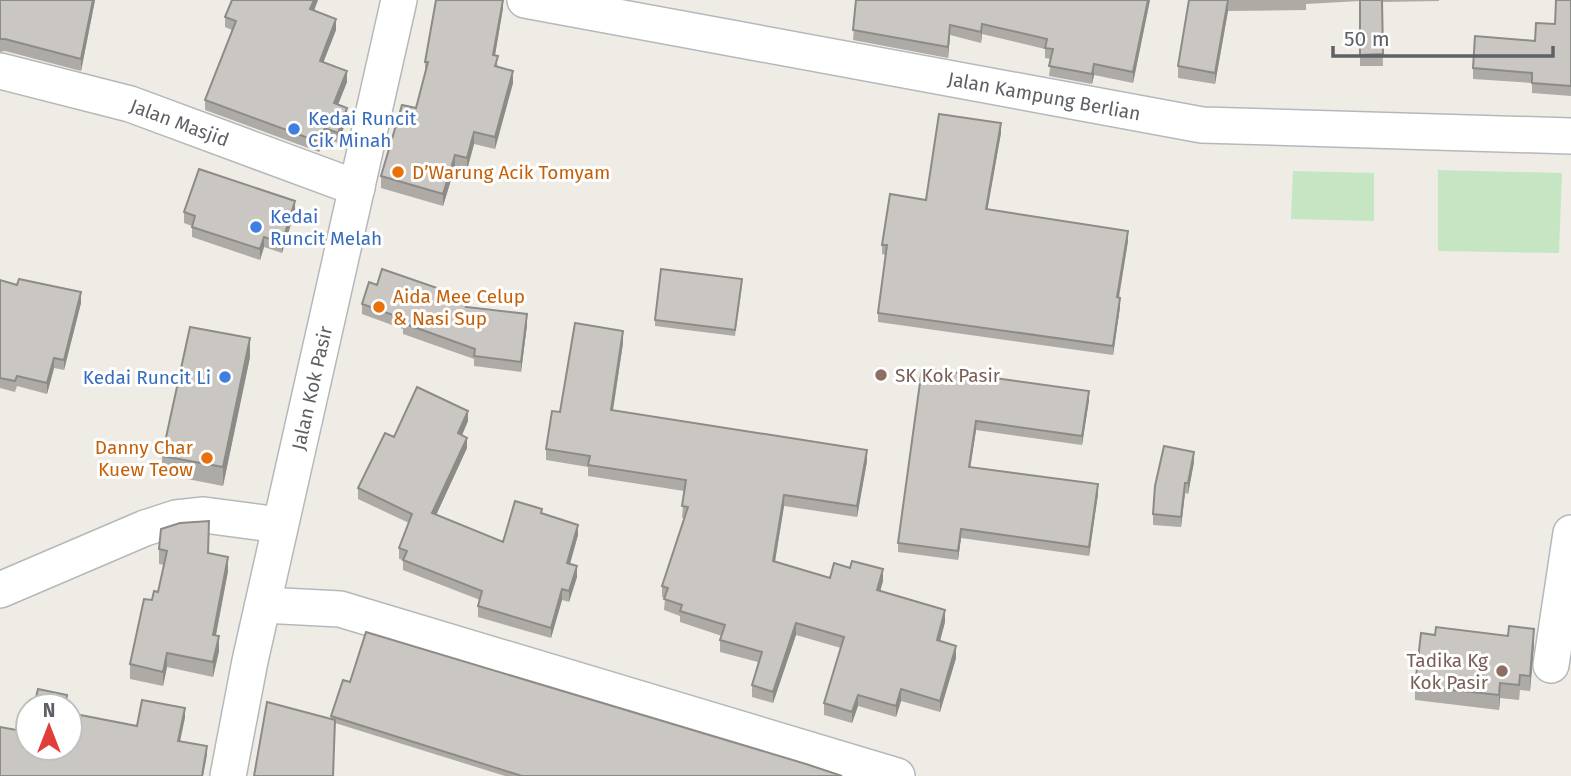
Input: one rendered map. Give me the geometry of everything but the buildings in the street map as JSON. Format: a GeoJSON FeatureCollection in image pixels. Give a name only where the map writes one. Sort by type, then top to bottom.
{"type":"FeatureCollection","features":[{"type":"Feature","properties":{"kind":"street","name":"Jalan Kok Pasir"},"geometry":{"type":"LineString","coordinates":[[228,776],[280,525],[399,0]]}},
{"type":"Feature","properties":{"kind":"street","name":"Jalan Kampung Berlian"},"geometry":{"type":"LineString","coordinates":[[525,0],[1202,125],[1571,136]]}},
{"type":"Feature","properties":{"kind":"street","name":"Jalan Masjid"},"geometry":{"type":"LineString","coordinates":[[0,71],[130,104],[357,188]]}},
{"type":"Feature","properties":{"kind":"street"},"geometry":{"type":"LineString","coordinates":[[0,590],[145,528],[176,518],[204,515],[280,525]]}},
{"type":"Feature","properties":{"kind":"street"},"geometry":{"type":"LineString","coordinates":[[1551,665],[1571,533]]}},
{"type":"Feature","properties":{"kind":"street"},"geometry":{"type":"LineString","coordinates":[[263,605],[340,609],[897,776]]}},
{"type":"Feature","properties":{"kind":"green space"},"geometry":{"type":"Polygon","coordinates":[[[1438,170],[1562,173],[1559,253],[1438,251],[1438,170]]]}},
{"type":"Feature","properties":{"kind":"green space"},"geometry":{"type":"Polygon","coordinates":[[[1293,171],[1374,173],[1374,221],[1291,219],[1293,171]]]}},
{"type":"Feature","properties":{"kind":"place","name":"Kedai Runcit Cik Minah"},"geometry":{"type":"Point","coordinates":[294,129]}},
{"type":"Feature","properties":{"kind":"place","name":"D’Warung Acik Tomyam"},"geometry":{"type":"Point","coordinates":[398,172]}},
{"type":"Feature","properties":{"kind":"place","name":"Kedai Runcit Melah"},"geometry":{"type":"Point","coordinates":[256,227]}},
{"type":"Feature","properties":{"kind":"place","name":"Aida Mee Celup & Nasi Sup"},"geometry":{"type":"Point","coordinates":[379,307]}},
{"type":"Feature","properties":{"kind":"place","name":"SK Kok Pasir"},"geometry":{"type":"Point","coordinates":[881,375]}},
{"type":"Feature","properties":{"kind":"place","name":"Kedai Runcit Li"},"geometry":{"type":"Point","coordinates":[225,377]}},
{"type":"Feature","properties":{"kind":"place","name":"Danny Char Kuew Teow"},"geometry":{"type":"Point","coordinates":[207,458]}},
{"type":"Feature","properties":{"kind":"place","name":"Tadika Kg Kok Pasir"},"geometry":{"type":"Point","coordinates":[1502,671]}}]}
